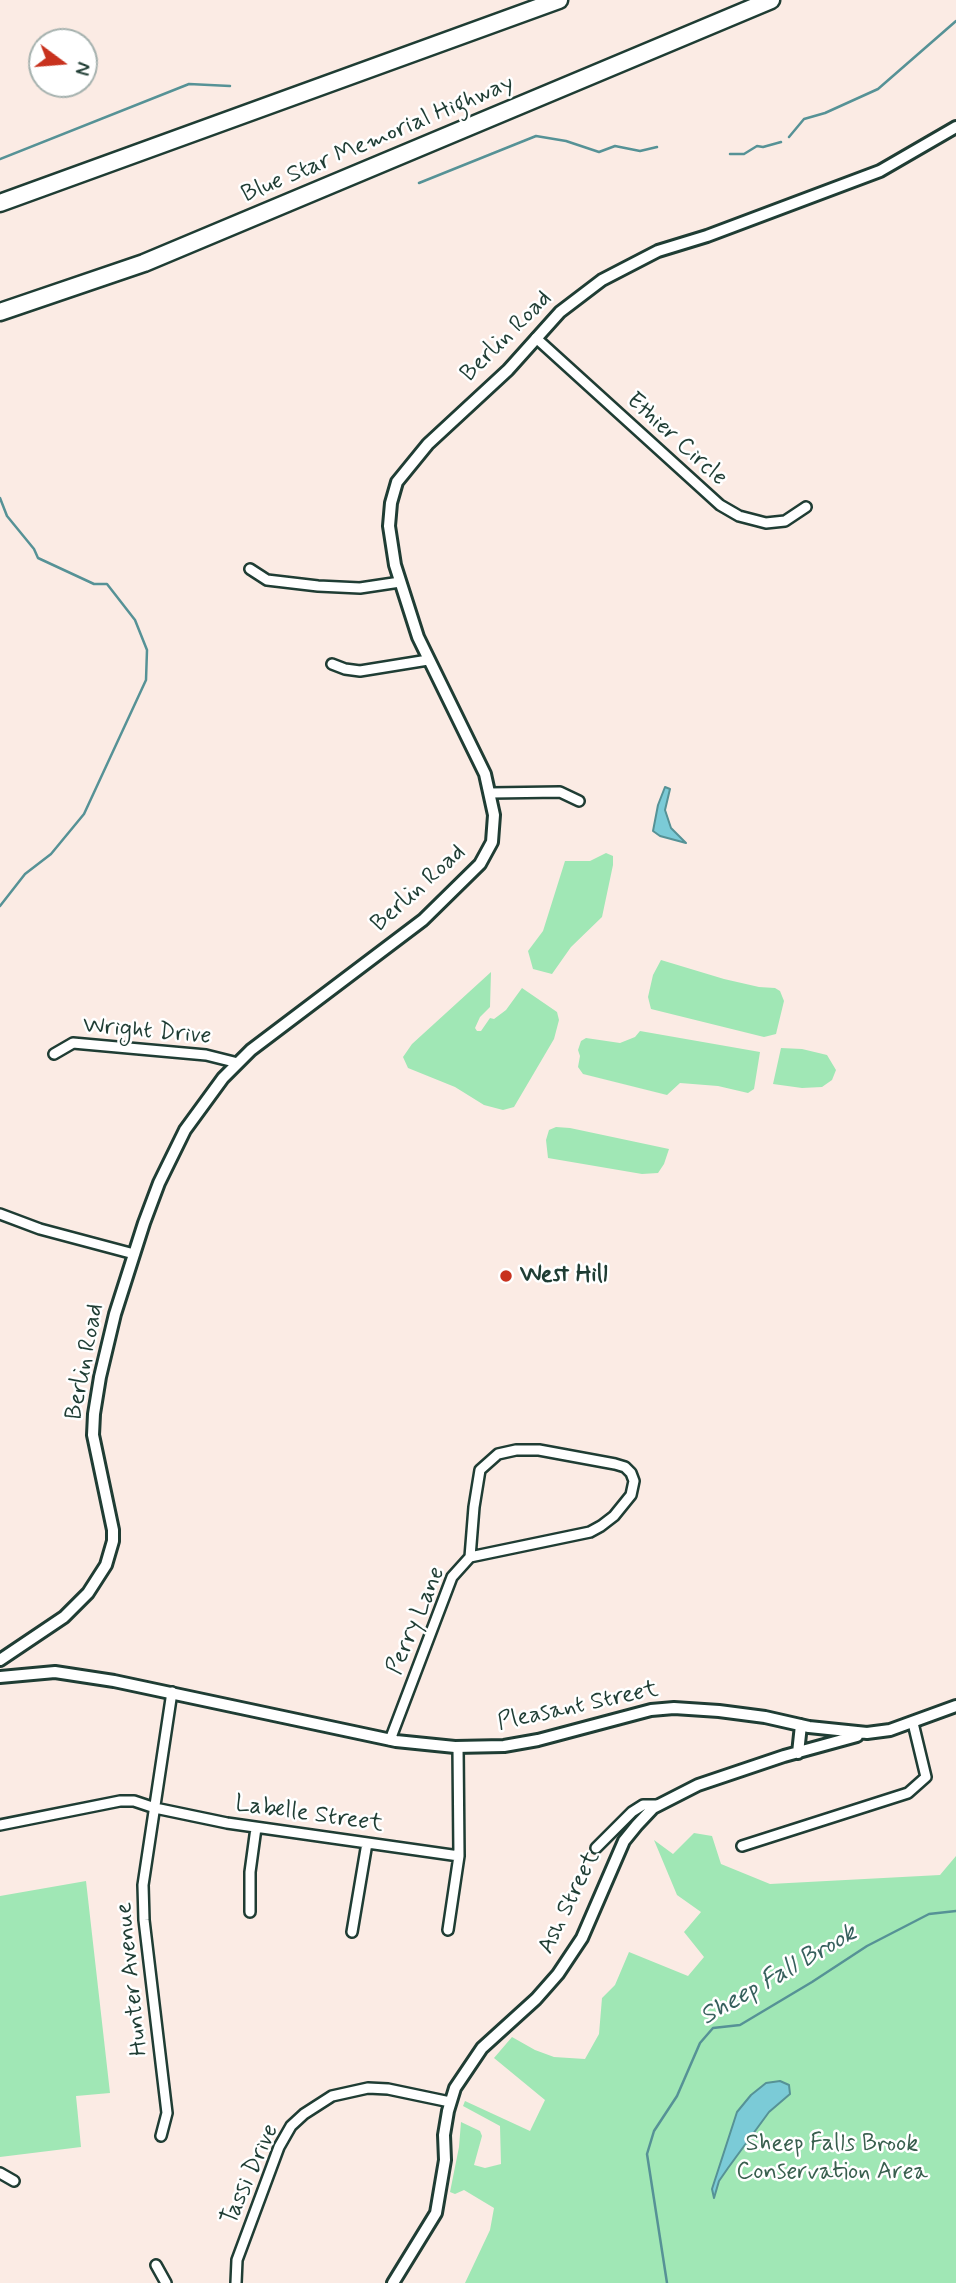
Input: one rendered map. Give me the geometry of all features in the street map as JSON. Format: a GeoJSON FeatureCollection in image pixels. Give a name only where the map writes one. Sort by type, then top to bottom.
{"type":"FeatureCollection","features":[{"type":"Feature","properties":{"kind":"highway"},"geometry":{"type":"LineString","coordinates":[[0,203],[559,0]]}},
{"type":"Feature","properties":{"kind":"highway","name":"Blue Star Memorial Highway"},"geometry":{"type":"LineString","coordinates":[[0,312],[144,263],[771,0]]}},
{"type":"Feature","properties":{"kind":"street","name":"Berlin Road"},"geometry":{"type":"LineString","coordinates":[[0,1660],[58,1622],[81,1602],[98,1579],[108,1558],[113,1541],[112,1519],[93,1435],[106,1346],[159,1183],[185,1130],[237,1063],[285,1023],[417,925],[480,864],[492,842],[494,815],[491,793],[474,748],[428,660],[413,625],[392,552],[389,526],[391,503],[397,482],[436,435],[508,370],[577,297],[633,262],[880,171],[956,127]]}},
{"type":"Feature","properties":{"kind":"street","name":"Ethier Circle"},"geometry":{"type":"LineString","coordinates":[[536,338],[720,505],[740,516],[766,523],[785,521],[806,507]]}},
{"type":"Feature","properties":{"kind":"street"},"geometry":{"type":"LineString","coordinates":[[250,569],[267,580],[318,586],[360,588],[400,582]]}},
{"type":"Feature","properties":{"kind":"street"},"geometry":{"type":"LineString","coordinates":[[331,664],[360,671],[428,660]]}},
{"type":"Feature","properties":{"kind":"street"},"geometry":{"type":"LineString","coordinates":[[491,793],[560,792],[579,801]]}},
{"type":"Feature","properties":{"kind":"street","name":"Wright Drive"},"geometry":{"type":"LineString","coordinates":[[54,1054],[73,1043],[206,1055],[237,1063]]}},
{"type":"Feature","properties":{"kind":"street"},"geometry":{"type":"LineString","coordinates":[[0,1214],[134,1254]]}},
{"type":"Feature","properties":{"kind":"street","name":"Perry Lane"},"geometry":{"type":"LineString","coordinates":[[390,1740],[452,1577],[470,1557],[590,1532],[614,1516],[631,1495],[634,1481],[631,1473],[625,1466],[540,1450],[516,1450],[498,1454],[480,1470],[470,1557]]}},
{"type":"Feature","properties":{"kind":"street","name":"Pleasant Street"},"geometry":{"type":"LineString","coordinates":[[0,1677],[55,1672],[172,1692],[390,1740],[458,1747],[504,1746],[538,1740],[574,1732],[633,1713],[663,1709],[719,1711],[867,1733],[890,1730],[956,1706]]}},
{"type":"Feature","properties":{"kind":"street","name":"Hunter Avenue"},"geometry":{"type":"LineString","coordinates":[[161,2136],[167,2113],[145,1934],[143,1885],[172,1692]]}},
{"type":"Feature","properties":{"kind":"street"},"geometry":{"type":"LineString","coordinates":[[742,1846],[908,1793],[926,1777],[913,1723]]}},
{"type":"Feature","properties":{"kind":"street"},"geometry":{"type":"LineString","coordinates":[[798,1753],[801,1725]]}},
{"type":"Feature","properties":{"kind":"street","name":"Ash Street"},"geometry":{"type":"LineString","coordinates":[[393,2283],[436,2213],[450,2102],[464,2071],[482,2048],[530,2006],[558,1974],[582,1938],[624,1841],[659,1805],[698,1785],[735,1771],[867,1733]]}},
{"type":"Feature","properties":{"kind":"street"},"geometry":{"type":"LineString","coordinates":[[448,1930],[459,1856],[458,1747]]}},
{"type":"Feature","properties":{"kind":"street","name":"Labelle Street"},"geometry":{"type":"LineString","coordinates":[[0,1825],[120,1801],[134,1801],[155,1808],[256,1828],[459,1856]]}},
{"type":"Feature","properties":{"kind":"street"},"geometry":{"type":"LineString","coordinates":[[596,1848],[632,1812],[643,1805],[659,1805]]}},
{"type":"Feature","properties":{"kind":"street"},"geometry":{"type":"LineString","coordinates":[[250,1912],[250,1872],[256,1828]]}},
{"type":"Feature","properties":{"kind":"street"},"geometry":{"type":"LineString","coordinates":[[352,1932],[368,1843]]}},
{"type":"Feature","properties":{"kind":"street","name":"Tassi Drive"},"geometry":{"type":"LineString","coordinates":[[236,2283],[237,2260],[279,2147],[291,2126],[304,2114],[332,2096],[368,2088],[388,2089],[450,2102]]}},
{"type":"Feature","properties":{"kind":"street"},"geometry":{"type":"LineString","coordinates":[[0,2173],[14,2181]]}},
{"type":"Feature","properties":{"kind":"street"},"geometry":{"type":"LineString","coordinates":[[156,2265],[166,2283]]}},
{"type":"Feature","properties":{"kind":"green space"},"geometry":{"type":"Polygon","coordinates":[[[606,853],[613,856],[613,865],[602,917],[571,947],[552,974],[533,969],[528,951],[543,931],[565,861],[590,861],[606,853]]]}},
{"type":"Feature","properties":{"kind":"green space"},"geometry":{"type":"Polygon","coordinates":[[[661,960],[724,979],[780,991],[784,1001],[776,1034],[764,1037],[651,1009],[648,997],[653,975],[661,960]]]}},
{"type":"Feature","properties":{"kind":"green space"},"geometry":{"type":"Polygon","coordinates":[[[491,972],[490,1007],[480,1017],[475,1028],[477,1031],[481,1031],[490,1018],[494,1019],[506,1010],[522,988],[557,1012],[559,1020],[554,1039],[514,1107],[503,1110],[484,1105],[455,1087],[408,1068],[403,1057],[412,1044],[491,972]]]}},
{"type":"Feature","properties":{"kind":"green space"},"geometry":{"type":"Polygon","coordinates":[[[640,1031],[760,1052],[754,1089],[748,1093],[718,1086],[680,1083],[667,1095],[583,1074],[578,1067],[578,1050],[581,1041],[586,1038],[620,1043],[635,1037],[640,1031]]]}},
{"type":"Feature","properties":{"kind":"green space"},"geometry":{"type":"Polygon","coordinates":[[[781,1048],[802,1049],[827,1055],[836,1070],[832,1080],[822,1087],[802,1088],[773,1084],[781,1048]]]}},
{"type":"Feature","properties":{"kind":"green space"},"geometry":{"type":"Polygon","coordinates":[[[556,1127],[669,1149],[658,1173],[642,1174],[548,1158],[546,1140],[549,1130],[556,1127]]]}},
{"type":"Feature","properties":{"kind":"green space","name":"Sheep Falls Brook Conservation Area"},"geometry":{"type":"Polygon","coordinates":[[[694,1833],[712,1836],[721,1864],[770,1884],[940,1875],[956,1856],[956,2283],[465,2283],[490,2230],[494,2208],[464,2190],[455,2194],[450,2192],[461,2122],[480,2131],[482,2136],[474,2165],[485,2168],[501,2164],[500,2126],[463,2106],[465,2101],[530,2131],[545,2100],[494,2058],[512,2037],[554,2057],[585,2059],[599,2034],[602,1998],[615,1985],[629,1952],[688,1976],[704,1957],[684,1932],[701,1912],[677,1895],[654,1840],[673,1854],[694,1833]]]}},
{"type":"Feature","properties":{"kind":"green space"},"geometry":{"type":"Polygon","coordinates":[[[86,1881],[110,2093],[76,2096],[81,2147],[0,2157],[0,1896],[86,1881]]]}},
{"type":"Feature","properties":{"kind":"water"},"geometry":{"type":"Polygon","coordinates":[[[665,787],[670,789],[665,810],[671,828],[686,843],[660,836],[653,831],[665,787]]]}},
{"type":"Feature","properties":{"kind":"water"},"geometry":{"type":"Polygon","coordinates":[[[780,2081],[789,2085],[790,2094],[769,2112],[728,2168],[719,2181],[714,2198],[712,2189],[737,2112],[751,2095],[766,2083],[780,2081]]]}},
{"type":"Feature","properties":{"kind":"waterway"},"geometry":{"type":"LineString","coordinates":[[789,137],[804,119],[825,113],[878,89],[956,21]]}},
{"type":"Feature","properties":{"kind":"waterway"},"geometry":{"type":"LineString","coordinates":[[0,159],[189,84],[230,86]]}},
{"type":"Feature","properties":{"kind":"waterway"},"geometry":{"type":"LineString","coordinates":[[419,183],[536,136],[566,141],[599,152],[615,146],[640,151],[657,147]]}},
{"type":"Feature","properties":{"kind":"waterway"},"geometry":{"type":"LineString","coordinates":[[730,154],[744,154],[757,146],[781,142]]}},
{"type":"Feature","properties":{"kind":"waterway"},"geometry":{"type":"LineString","coordinates":[[0,498],[7,516],[34,549],[38,558],[94,584],[107,584],[135,620],[147,650],[146,680],[84,814],[51,854],[25,874],[0,906]]}},
{"type":"Feature","properties":{"kind":"waterway","name":"Sheep Fall Brook"},"geometry":{"type":"LineString","coordinates":[[667,2283],[647,2154],[654,2131],[677,2096],[700,2043],[713,2028],[740,2025],[867,1946],[929,1914],[956,1911]]}},
{"type":"Feature","properties":{"kind":"place","name":"West Hill"},"geometry":{"type":"Point","coordinates":[506,1276]}}]}
